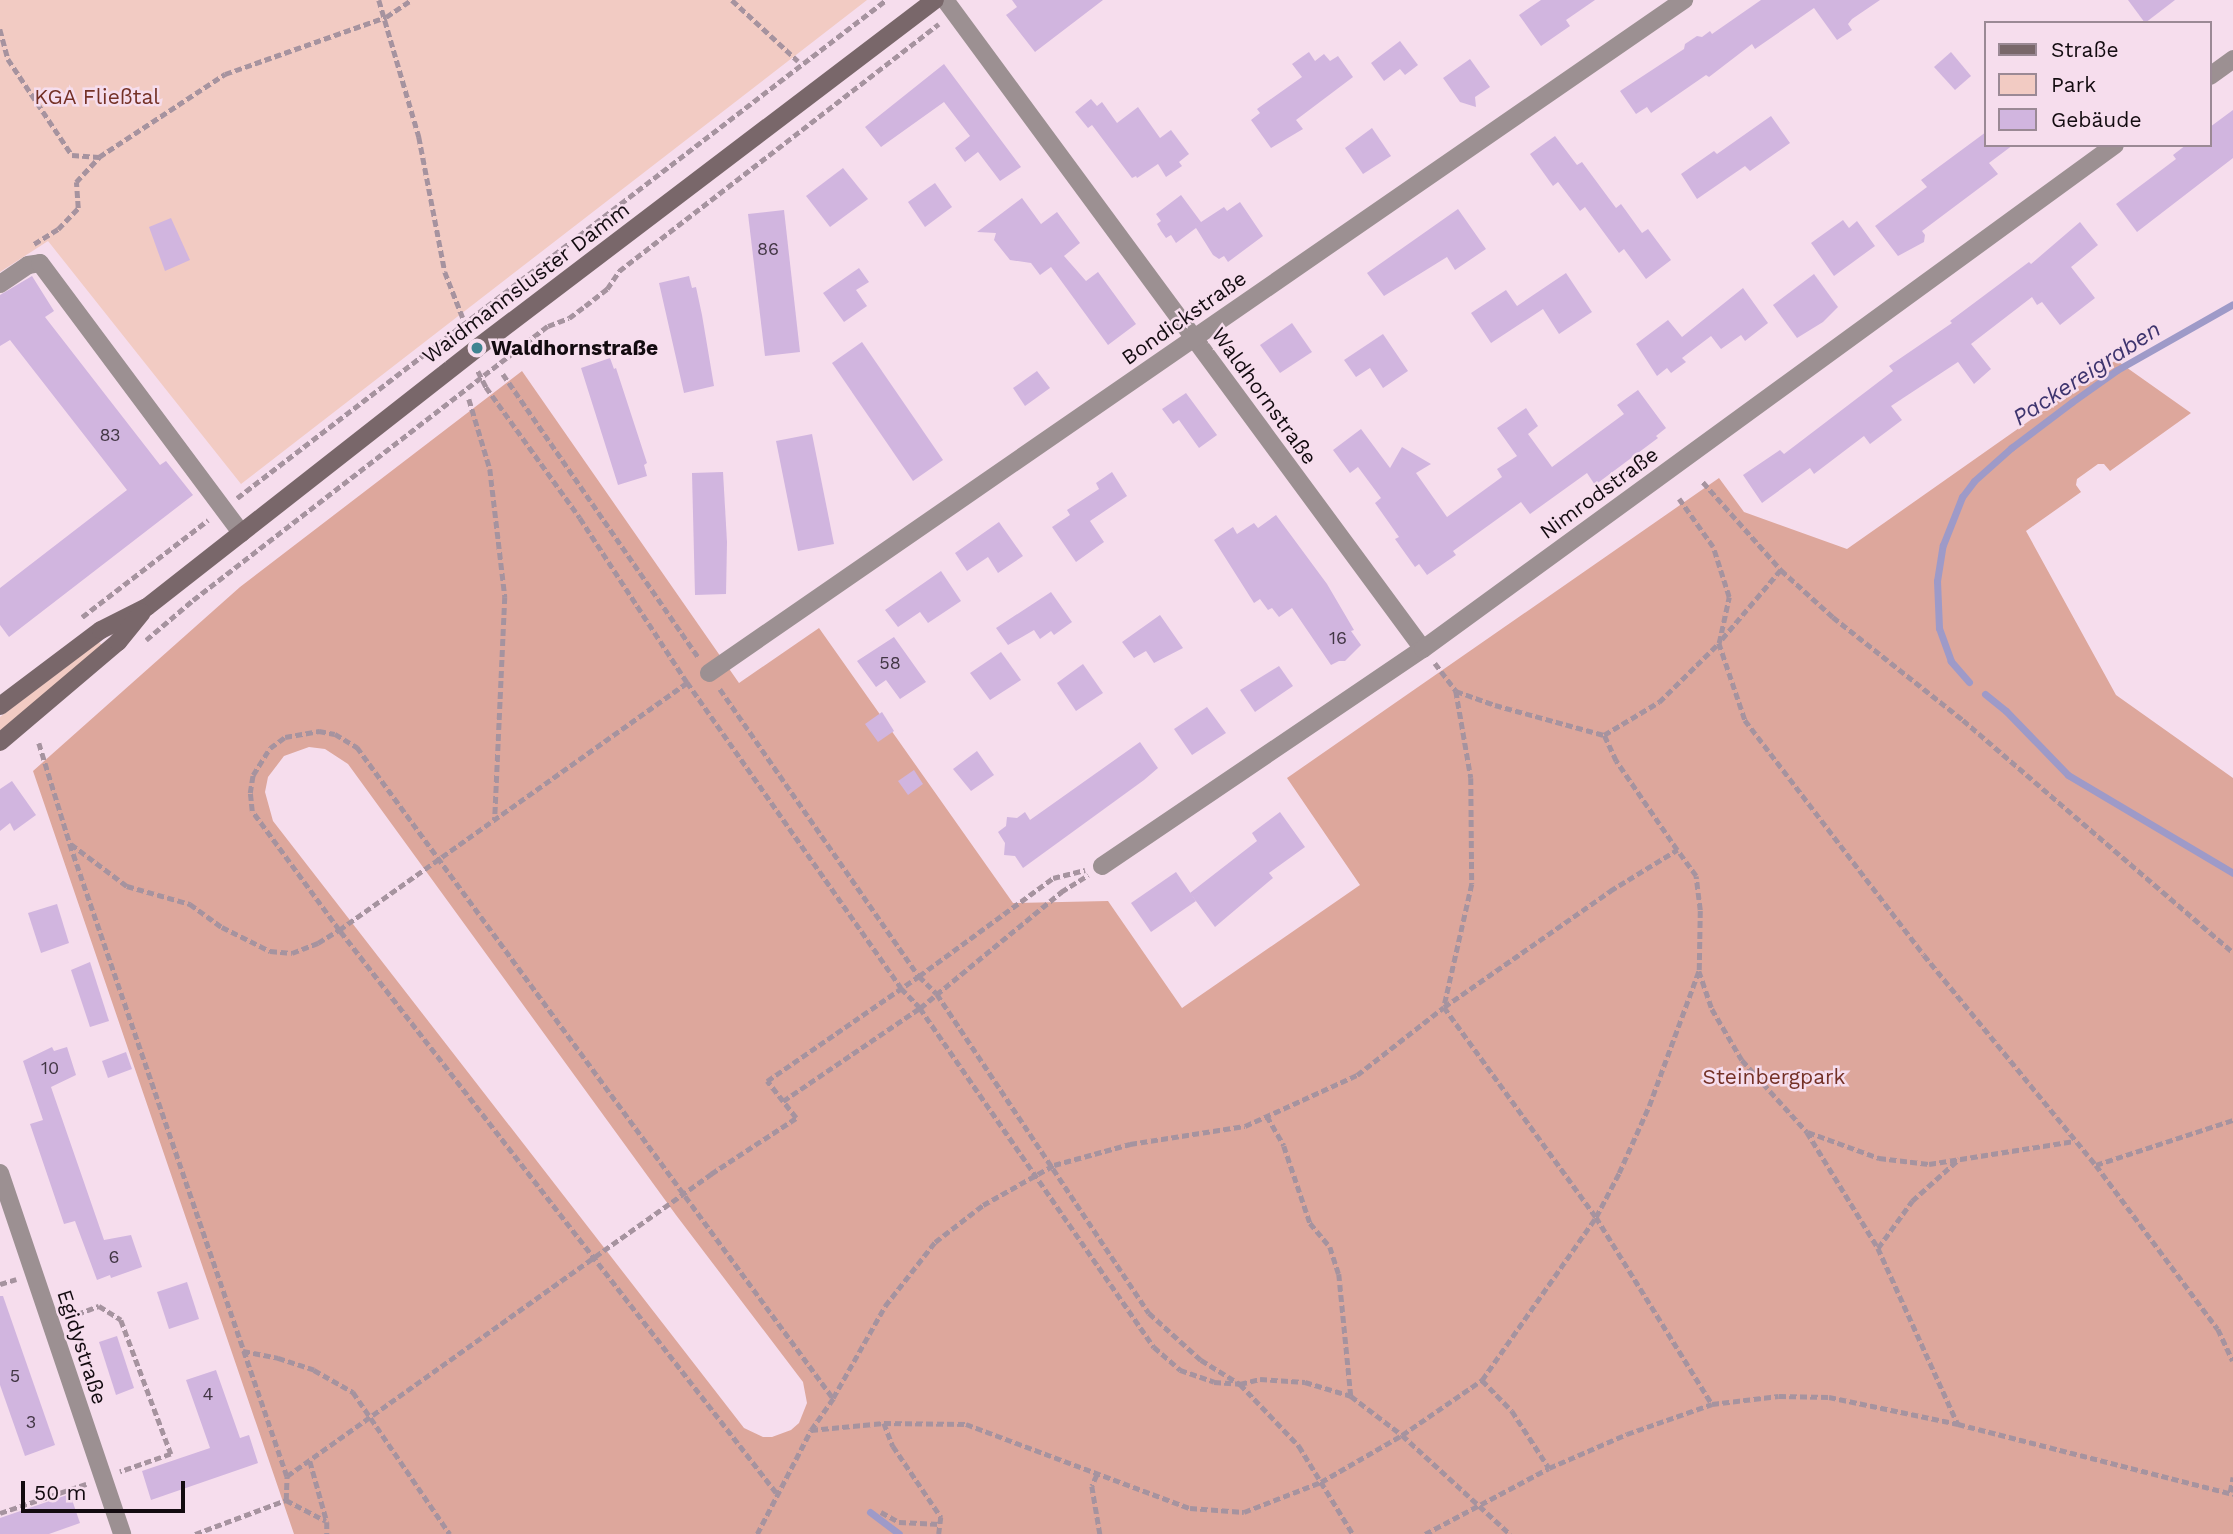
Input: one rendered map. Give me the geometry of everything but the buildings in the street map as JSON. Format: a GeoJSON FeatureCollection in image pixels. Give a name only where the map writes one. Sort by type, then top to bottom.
{"type":"FeatureCollection","features":[{"type":"Feature","properties":{"kind":"main road","name":"Waidmannsluster Damm"},"geometry":{"type":"LineString","coordinates":[[0,741],[118,642],[147,607],[477,348],[935,0]]}},
{"type":"Feature","properties":{"kind":"main road","name":"Waidmannsluster Damm"},"geometry":{"type":"LineString","coordinates":[[0,706],[101,629],[147,607]]}},
{"type":"Feature","properties":{"kind":"street","name":"Bondickstraße"},"geometry":{"type":"LineString","coordinates":[[709,673],[1684,0]]}},
{"type":"Feature","properties":{"kind":"street","name":"Waldhornstraße"},"geometry":{"type":"LineString","coordinates":[[950,7],[1423,649]]}},
{"type":"Feature","properties":{"kind":"street"},"geometry":{"type":"LineString","coordinates":[[2212,75],[2233,60]]}},
{"type":"Feature","properties":{"kind":"street","name":"Nimrodstraße"},"geometry":{"type":"LineString","coordinates":[[1102,866],[1423,649],[2112,147]]}},
{"type":"Feature","properties":{"kind":"street"},"geometry":{"type":"LineString","coordinates":[[0,284],[28,265],[40,263],[241,533]]}},
{"type":"Feature","properties":{"kind":"street","name":"Egidystraße"},"geometry":{"type":"LineString","coordinates":[[0,1173],[122,1534]]}},
{"type":"Feature","properties":{"kind":"path"},"geometry":{"type":"LineString","coordinates":[[380,0],[419,137],[445,272],[463,317]]}},
{"type":"Feature","properties":{"kind":"path"},"geometry":{"type":"LineString","coordinates":[[23,251],[58,229],[78,208],[76,182],[99,157],[225,74],[386,17],[411,0]]}},
{"type":"Feature","properties":{"kind":"path"},"geometry":{"type":"LineString","coordinates":[[732,0],[799,61]]}},
{"type":"Feature","properties":{"kind":"path"},"geometry":{"type":"LineString","coordinates":[[78,620],[886,0]]}},
{"type":"Feature","properties":{"kind":"path"},"geometry":{"type":"LineString","coordinates":[[139,647],[193,600],[548,326],[569,318],[607,289],[619,271],[950,7]]}},
{"type":"Feature","properties":{"kind":"path"},"geometry":{"type":"LineString","coordinates":[[0,29],[3,49],[8,59],[72,155],[99,157]]}},
{"type":"Feature","properties":{"kind":"path"},"geometry":{"type":"LineString","coordinates":[[485,387],[580,518],[687,682],[901,988],[920,1008],[1034,1177],[1154,1347],[1181,1370],[1214,1382],[1240,1384],[1260,1379],[1305,1382],[1351,1396],[1402,1435],[1510,1534]]}},
{"type":"Feature","properties":{"kind":"path"},"geometry":{"type":"LineString","coordinates":[[470,399],[490,469],[505,597],[495,820]]}},
{"type":"Feature","properties":{"kind":"path"},"geometry":{"type":"LineString","coordinates":[[1703,482],[1781,570],[1833,617],[2093,829],[2233,952]]}},
{"type":"Feature","properties":{"kind":"path"},"geometry":{"type":"LineString","coordinates":[[1679,499],[1713,547],[1729,597],[1719,643],[1745,720],[1924,955],[2095,1165],[2218,1329],[2233,1361]]}},
{"type":"Feature","properties":{"kind":"path"},"geometry":{"type":"LineString","coordinates":[[1456,691],[1604,735],[1659,702],[1719,643],[1781,570]]}},
{"type":"Feature","properties":{"kind":"path"},"geometry":{"type":"LineString","coordinates":[[1423,649],[1456,691],[1471,778],[1472,884],[1444,1007],[1596,1217],[1712,1404]]}},
{"type":"Feature","properties":{"kind":"path"},"geometry":{"type":"LineString","coordinates":[[70,844],[127,886],[190,904],[222,927],[270,951],[292,953],[318,943],[339,930],[687,682],[709,673]]}},
{"type":"Feature","properties":{"kind":"path"},"geometry":{"type":"LineString","coordinates":[[776,1493],[339,930],[252,811],[250,793],[253,775],[270,748],[285,737],[319,730],[335,734],[358,747],[833,1398]]}},
{"type":"Feature","properties":{"kind":"path"},"geometry":{"type":"LineString","coordinates":[[811,1430],[884,1423],[966,1424],[1190,1508],[1244,1512],[1321,1482],[1402,1435],[1482,1380],[1596,1217],[1649,1106],[1699,970],[1700,910],[1696,877],[1616,761],[1604,735]]}},
{"type":"Feature","properties":{"kind":"path"},"geometry":{"type":"LineString","coordinates":[[39,743],[70,844],[287,1476],[286,1500]]}},
{"type":"Feature","properties":{"kind":"path"},"geometry":{"type":"LineString","coordinates":[[757,1534],[811,1430],[833,1398],[885,1306],[935,1242],[983,1205],[1054,1166],[1130,1144],[1245,1126],[1357,1075],[1444,1007],[1610,891],[1677,850]]}},
{"type":"Feature","properties":{"kind":"path"},"geometry":{"type":"LineString","coordinates":[[287,1476],[370,1414],[796,1118],[767,1081],[919,976],[1053,878],[1102,866]]}},
{"type":"Feature","properties":{"kind":"path"},"geometry":{"type":"LineString","coordinates":[[783,1101],[920,1008],[1061,892],[1102,866]]}},
{"type":"Feature","properties":{"kind":"path"},"geometry":{"type":"LineString","coordinates":[[1699,970],[1712,1009],[1742,1060],[1807,1132],[1878,1248],[1958,1424]]}},
{"type":"Feature","properties":{"kind":"path"},"geometry":{"type":"LineString","coordinates":[[919,976],[937,993],[1149,1312],[1201,1360],[1240,1384],[1298,1446],[1353,1534]]}},
{"type":"Feature","properties":{"kind":"path"},"geometry":{"type":"LineString","coordinates":[[1267,1116],[1284,1146],[1310,1223],[1330,1247],[1339,1274],[1351,1396]]}},
{"type":"Feature","properties":{"kind":"path"},"geometry":{"type":"LineString","coordinates":[[2095,1165],[2233,1119]]}},
{"type":"Feature","properties":{"kind":"path"},"geometry":{"type":"LineString","coordinates":[[1807,1132],[1879,1158],[1929,1164],[2074,1141]]}},
{"type":"Feature","properties":{"kind":"path"},"geometry":{"type":"LineString","coordinates":[[1878,1248],[1912,1201],[1960,1159]]}},
{"type":"Feature","properties":{"kind":"path"},"geometry":{"type":"LineString","coordinates":[[0,1513],[171,1454],[121,1320],[99,1306],[50,1325]]}},
{"type":"Feature","properties":{"kind":"path"},"geometry":{"type":"LineString","coordinates":[[243,1351],[278,1357],[314,1370],[353,1392],[450,1534]]}},
{"type":"Feature","properties":{"kind":"path"},"geometry":{"type":"LineString","coordinates":[[1482,1380],[1512,1411],[1549,1468]]}},
{"type":"Feature","properties":{"kind":"path"},"geometry":{"type":"LineString","coordinates":[[1425,1534],[1549,1468],[1627,1434],[1712,1404],[1779,1396],[1829,1397],[1958,1424],[2232,1493],[2233,1477]]}},
{"type":"Feature","properties":{"kind":"path"},"geometry":{"type":"LineString","coordinates":[[884,1423],[893,1446],[941,1517],[939,1534]]}},
{"type":"Feature","properties":{"kind":"path"},"geometry":{"type":"LineString","coordinates":[[310,1461],[327,1522],[327,1534]]}},
{"type":"Feature","properties":{"kind":"path"},"geometry":{"type":"LineString","coordinates":[[1097,1475],[1092,1486],[1100,1534]]}},
{"type":"Feature","properties":{"kind":"path"},"geometry":{"type":"LineString","coordinates":[[195,1534],[286,1500],[327,1522]]}},
{"type":"Feature","properties":{"kind":"path"},"geometry":{"type":"LineString","coordinates":[[881,1512],[899,1522],[940,1524]]}},
{"type":"Feature","properties":{"kind":"green space","name":"KGA Fließtal"},"geometry":{"type":"Polygon","coordinates":[[[0,0],[867,0],[241,484],[48,241],[0,272],[0,0]]]}},
{"type":"Feature","properties":{"kind":"green space","name":"Steinbergpark"},"geometry":{"type":"Polygon","coordinates":[[[2116,360],[2191,413],[2110,471],[2104,464],[2098,464],[2077,479],[2076,485],[2081,492],[2026,531],[2116,695],[2233,778],[2233,1534],[294,1534],[33,771],[240,587],[522,371],[739,683],[819,628],[1013,903],[1108,901],[1182,1008],[1360,885],[1287,778],[1719,478],[1744,512],[1847,549],[2116,360]],[[309,747],[284,756],[268,777],[265,792],[273,821],[744,1428],[763,1437],[772,1437],[791,1430],[799,1423],[807,1403],[803,1382],[676,1215],[348,764],[325,749],[309,747]]]}},
{"type":"Feature","properties":{"kind":"green space"},"geometry":{"type":"Polygon","coordinates":[[[99,642],[103,646],[0,731],[0,717],[99,642]]]}},
{"type":"Feature","properties":{"kind":"waterway","name":"Packereigraben"},"geometry":{"type":"LineString","coordinates":[[1969,682],[1951,661],[1939,628],[1937,581],[1943,545],[1962,497],[1974,481],[2011,448],[2072,402],[2117,370],[2233,304]]}},
{"type":"Feature","properties":{"kind":"waterway","name":"Packereigraben"},"geometry":{"type":"LineString","coordinates":[[1985,694],[2006,711],[2068,775],[2233,873]]}},
{"type":"Feature","properties":{"kind":"waterway"},"geometry":{"type":"LineString","coordinates":[[870,1512],[899,1534]]}},
{"type":"Feature","properties":{"kind":"place","name":"Waldhornstraße"},"geometry":{"type":"Point","coordinates":[477,348]}}]}
